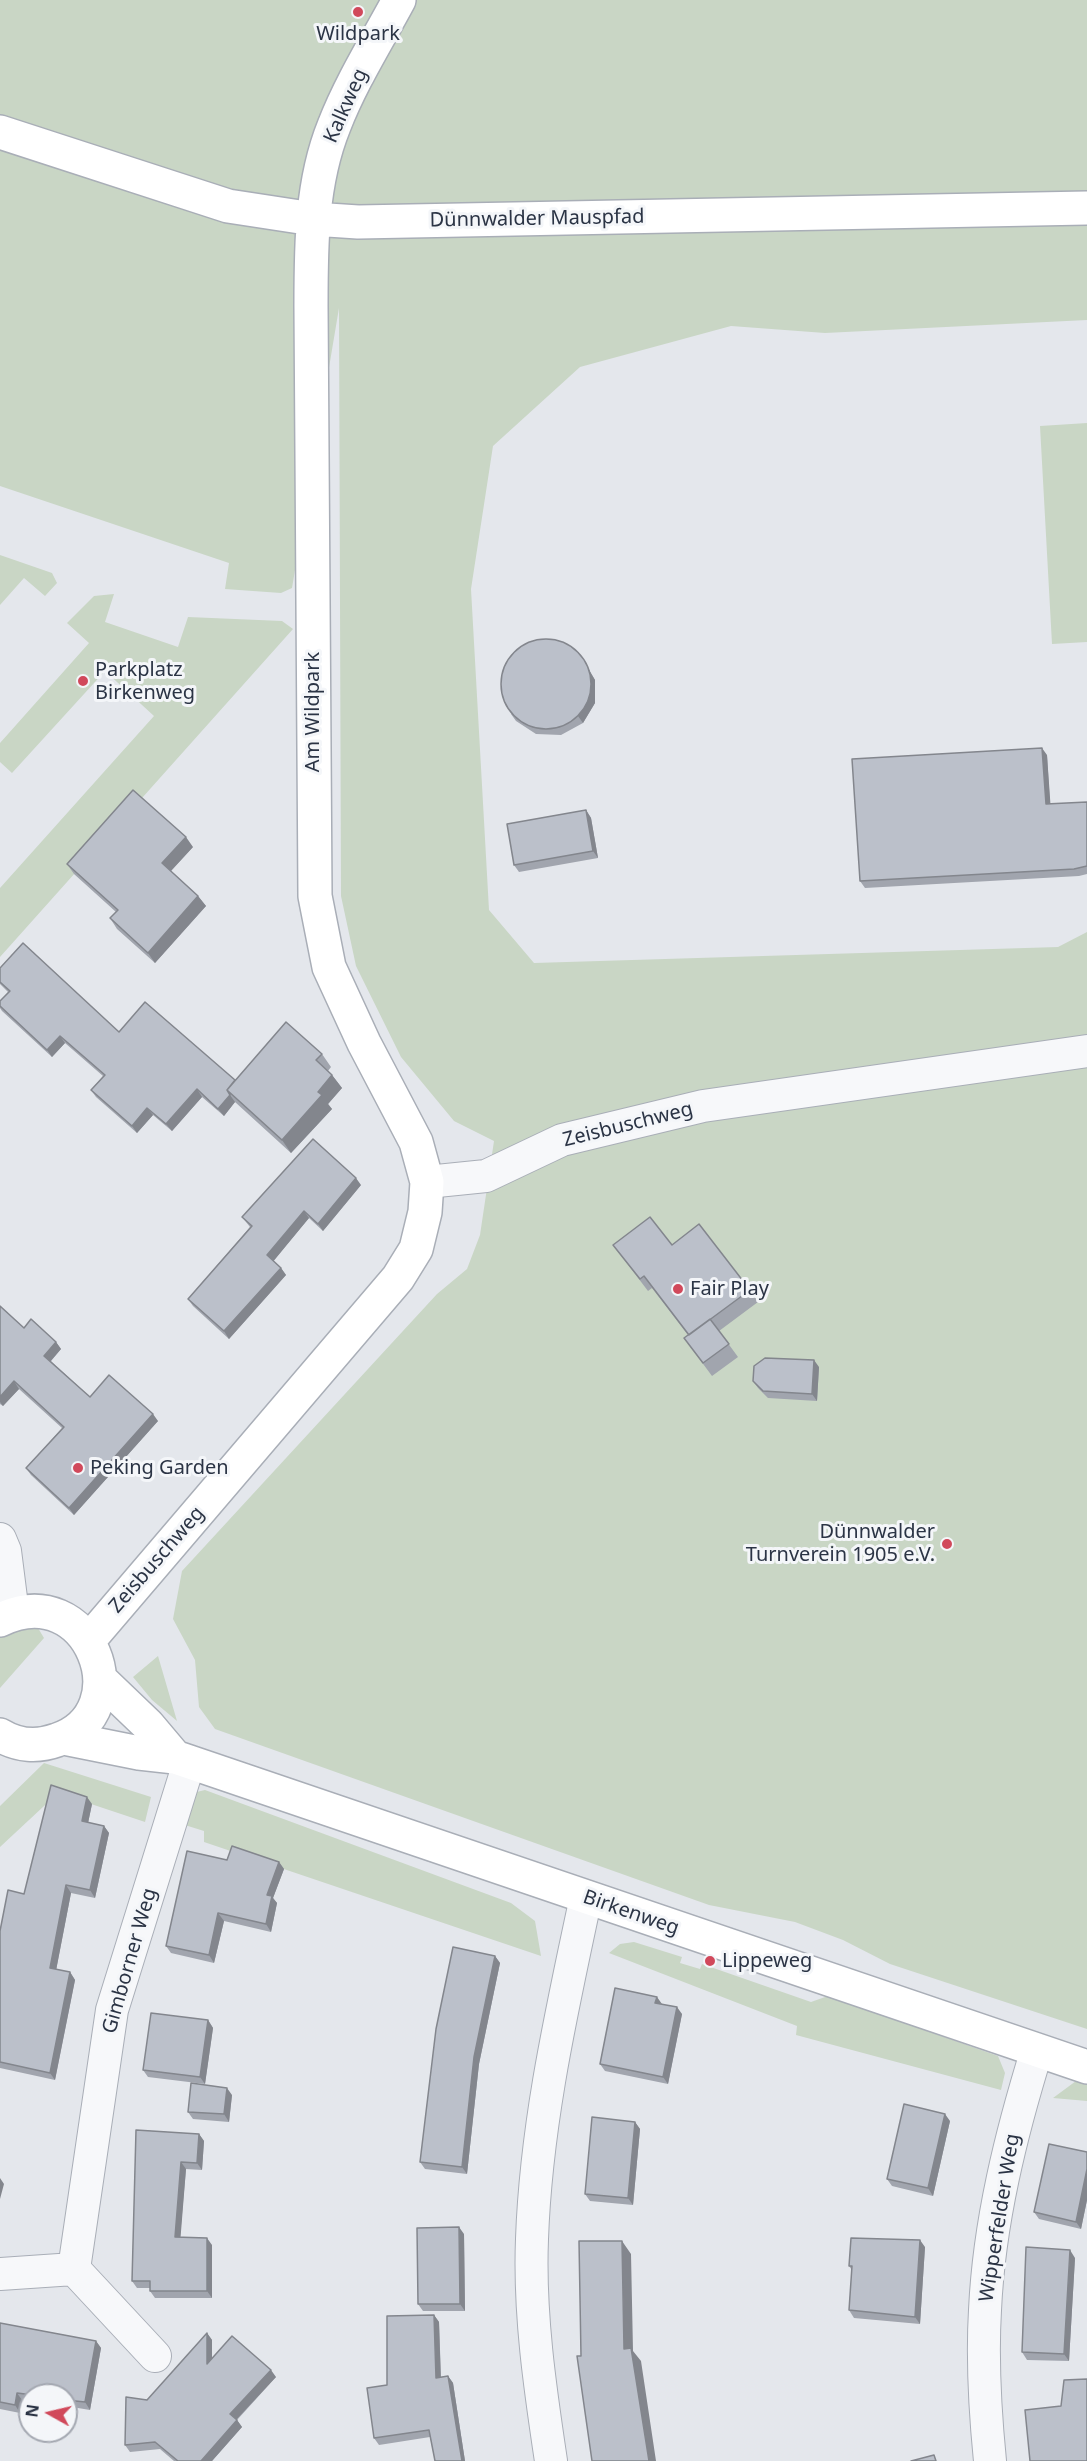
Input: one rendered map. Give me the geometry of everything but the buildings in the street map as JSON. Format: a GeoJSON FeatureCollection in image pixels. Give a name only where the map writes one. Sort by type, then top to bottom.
{"type":"FeatureCollection","features":[{"type":"Feature","properties":{"kind":"street","name":"Kalkweg"},"geometry":{"type":"LineString","coordinates":[[312,219],[320,174],[333,126],[399,0]]}},
{"type":"Feature","properties":{"kind":"street","name":"Dünnwalder Mauspfad"},"geometry":{"type":"LineString","coordinates":[[0,132],[207,200],[312,219],[403,222],[1087,208]]}},
{"type":"Feature","properties":{"kind":"street","name":"Am Wildpark"},"geometry":{"type":"LineString","coordinates":[[312,219],[310,306],[315,896],[330,967],[364,1043],[416,1142],[427,1182]]}},
{"type":"Feature","properties":{"kind":"street","name":"Zeisbuschweg"},"geometry":{"type":"LineString","coordinates":[[88,1640],[398,1278],[416,1249],[425,1212],[427,1182],[486,1176],[562,1140],[703,1106],[1087,1051]]}},
{"type":"Feature","properties":{"kind":"street"},"geometry":{"type":"LineString","coordinates":[[0,1539],[5,1551],[7,1617],[34,1611],[55,1615],[74,1624],[88,1640],[97,1659],[100,1680],[90,1714],[79,1728],[64,1738],[46,1744],[27,1745],[0,1735]]}},
{"type":"Feature","properties":{"kind":"street"},"geometry":{"type":"LineString","coordinates":[[100,1680],[182,1760]]}},
{"type":"Feature","properties":{"kind":"street","name":"Birkenweg"},"geometry":{"type":"LineString","coordinates":[[64,1738],[182,1760],[1087,2067]]}},
{"type":"Feature","properties":{"kind":"street","name":"Gimborner Weg"},"geometry":{"type":"LineString","coordinates":[[74,2269],[112,2010],[182,1760]]}},
{"type":"Feature","properties":{"kind":"street"},"geometry":{"type":"LineString","coordinates":[[551,2461],[537,2363],[532,2241],[540,2126],[586,1897]]}},
{"type":"Feature","properties":{"kind":"street","name":"Wipperfelder Weg"},"geometry":{"type":"LineString","coordinates":[[990,2461],[984,2394],[985,2309],[992,2243],[1016,2118],[1037,2050]]}},
{"type":"Feature","properties":{"kind":"street"},"geometry":{"type":"LineString","coordinates":[[0,2274],[74,2269],[155,2356]]}},
{"type":"Feature","properties":{"kind":"green space"},"geometry":{"type":"Polygon","coordinates":[[[0,0],[1087,0],[1087,320],[825,333],[731,326],[580,367],[493,446],[471,589],[489,910],[534,963],[1058,947],[1087,932],[1087,2029],[890,1964],[843,1940],[795,1922],[709,1905],[215,1729],[199,1707],[195,1660],[173,1619],[182,1571],[437,1294],[467,1269],[480,1235],[494,1141],[454,1121],[401,1057],[356,966],[341,896],[339,308],[292,588],[281,593],[225,589],[229,563],[0,486],[0,0]]]}},
{"type":"Feature","properties":{"kind":"green space"},"geometry":{"type":"Polygon","coordinates":[[[1087,423],[1087,642],[1052,644],[1040,426],[1087,423]]]}},
{"type":"Feature","properties":{"kind":"green space"},"geometry":{"type":"Polygon","coordinates":[[[0,555],[52,573],[57,583],[45,596],[24,578],[0,605],[0,555]]]}},
{"type":"Feature","properties":{"kind":"green space"},"geometry":{"type":"Polygon","coordinates":[[[114,594],[105,622],[178,647],[188,617],[282,621],[293,629],[0,957],[0,888],[154,716],[105,671],[12,773],[0,762],[0,743],[89,643],[67,623],[94,596],[114,594]]]}},
{"type":"Feature","properties":{"kind":"green space"},"geometry":{"type":"Polygon","coordinates":[[[0,1565],[44,1638],[0,1688],[0,1565]]]}},
{"type":"Feature","properties":{"kind":"green space"},"geometry":{"type":"Polygon","coordinates":[[[158,1656],[177,1721],[152,1700],[133,1677],[158,1656]]]}},
{"type":"Feature","properties":{"kind":"green space"},"geometry":{"type":"Polygon","coordinates":[[[44,1763],[151,1797],[145,1822],[58,1793],[0,1847],[0,1806],[44,1763]]]}},
{"type":"Feature","properties":{"kind":"green space"},"geometry":{"type":"Polygon","coordinates":[[[205,1790],[511,1903],[535,1921],[541,1956],[204,1842],[204,1831],[172,1821],[180,1796],[205,1790]]]}},
{"type":"Feature","properties":{"kind":"green space"},"geometry":{"type":"Polygon","coordinates":[[[634,1942],[682,1957],[680,1963],[700,1969],[702,1964],[811,2002],[828,1996],[998,2056],[1005,2073],[1001,2090],[796,2035],[797,2026],[609,1953],[620,1944],[634,1942]]]}},
{"type":"Feature","properties":{"kind":"green space"},"geometry":{"type":"Polygon","coordinates":[[[1076,2081],[1087,2085],[1087,2101],[1053,2098],[1076,2081]]]}},
{"type":"Feature","properties":{"kind":"place","name":"Wildpark"},"geometry":{"type":"Point","coordinates":[358,12]}},
{"type":"Feature","properties":{"kind":"place","name":"Parkplatz Birkenweg"},"geometry":{"type":"Point","coordinates":[83,681]}},
{"type":"Feature","properties":{"kind":"place","name":"Fair Play"},"geometry":{"type":"Point","coordinates":[678,1289]}},
{"type":"Feature","properties":{"kind":"place","name":"Peking Garden"},"geometry":{"type":"Point","coordinates":[78,1468]}},
{"type":"Feature","properties":{"kind":"place","name":"Dünnwalder Turnverein 1905 e.V."},"geometry":{"type":"Point","coordinates":[947,1544]}},
{"type":"Feature","properties":{"kind":"place","name":"Lippeweg"},"geometry":{"type":"Point","coordinates":[710,1961]}}]}
